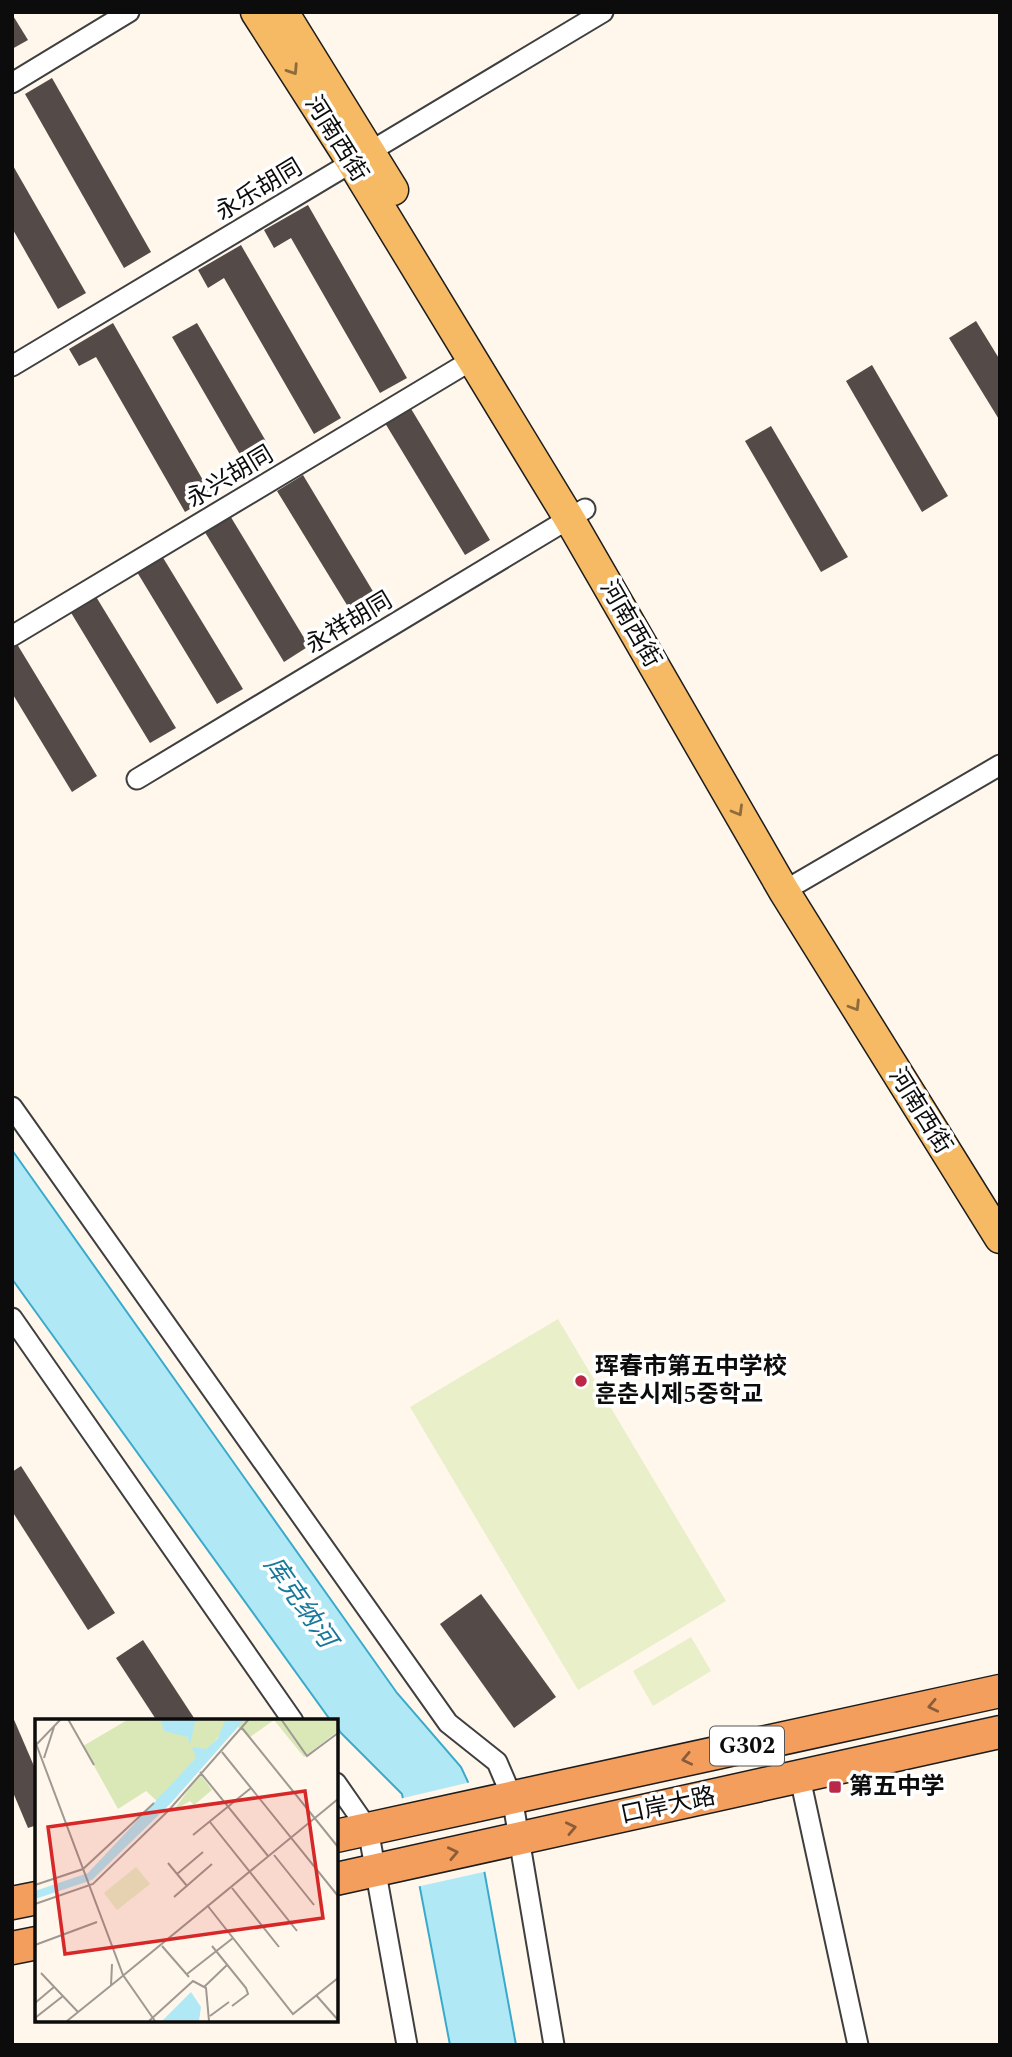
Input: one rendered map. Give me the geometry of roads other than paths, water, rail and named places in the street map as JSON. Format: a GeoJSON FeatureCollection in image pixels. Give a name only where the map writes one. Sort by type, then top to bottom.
{"type":"FeatureCollection","features":[{"type":"Feature","properties":{"kind":"highway","name":"口岸大路"},"geometry":{"type":"LineString","coordinates":[[338,1836],[1000,1691]]}},
{"type":"Feature","properties":{"kind":"highway","name":"口岸大路"},"geometry":{"type":"LineString","coordinates":[[338,1879],[1000,1732]]}},
{"type":"Feature","properties":{"kind":"highway"},"geometry":{"type":"LineString","coordinates":[[12,1903],[35,1898]]}},
{"type":"Feature","properties":{"kind":"highway"},"geometry":{"type":"LineString","coordinates":[[12,1948],[35,1943]]}},
{"type":"Feature","properties":{"kind":"main road","name":"河南西街"},"geometry":{"type":"LineString","coordinates":[[256,12],[361,157],[578,514],[1000,1238]]}},
{"type":"Feature","properties":{"kind":"main road","name":"河南西街"},"geometry":{"type":"LineString","coordinates":[[284,12],[472,360],[578,514]]}},
{"type":"Feature","properties":{"kind":"main road","name":"河南西街"},"geometry":{"type":"LineString","coordinates":[[793,886],[1000,1201]]}},
{"type":"Feature","properties":{"kind":"street"},"geometry":{"type":"LineString","coordinates":[[12,83],[130,12]]}},
{"type":"Feature","properties":{"kind":"street","name":"永乐胡同"},"geometry":{"type":"LineString","coordinates":[[12,366],[603,12]]}},
{"type":"Feature","properties":{"kind":"street","name":"永兴胡同"},"geometry":{"type":"LineString","coordinates":[[12,636],[472,360]]}},
{"type":"Feature","properties":{"kind":"street","name":"永祥胡同"},"geometry":{"type":"LineString","coordinates":[[137,779],[578,514]]}},
{"type":"Feature","properties":{"kind":"street"},"geometry":{"type":"LineString","coordinates":[[793,886],[1000,765]]}},
{"type":"Feature","properties":{"kind":"street"},"geometry":{"type":"LineString","coordinates":[[12,1107],[448,1723],[497,1762],[554,2045]]}},
{"type":"Feature","properties":{"kind":"street"},"geometry":{"type":"LineString","coordinates":[[12,1318],[292,1719]]}},
{"type":"Feature","properties":{"kind":"street"},"geometry":{"type":"LineString","coordinates":[[800,1778],[858,2045]]}},
{"type":"Feature","properties":{"kind":"street"},"geometry":{"type":"LineString","coordinates":[[338,1785],[381,1827],[389,1867],[407,2045]]}},
{"type":"Feature","properties":{"kind":"water","name":"库克纳河"},"geometry":{"type":"Polygon","coordinates":[[[12,1150],[397,1693],[461,1767],[468,1782],[516,2045],[450,2045],[402,1794],[340,1732],[338,1719],[330,1719],[12,1279],[12,1150]]]}},
{"type":"Feature","properties":{"kind":"place","name":"珲春市第五中学校 훈춘시제5중학교"},"geometry":{"type":"Point","coordinates":[581,1381]}},
{"type":"Feature","properties":{"kind":"place","name":"第五中学"},"geometry":{"type":"Point","coordinates":[835,1787]}}]}
